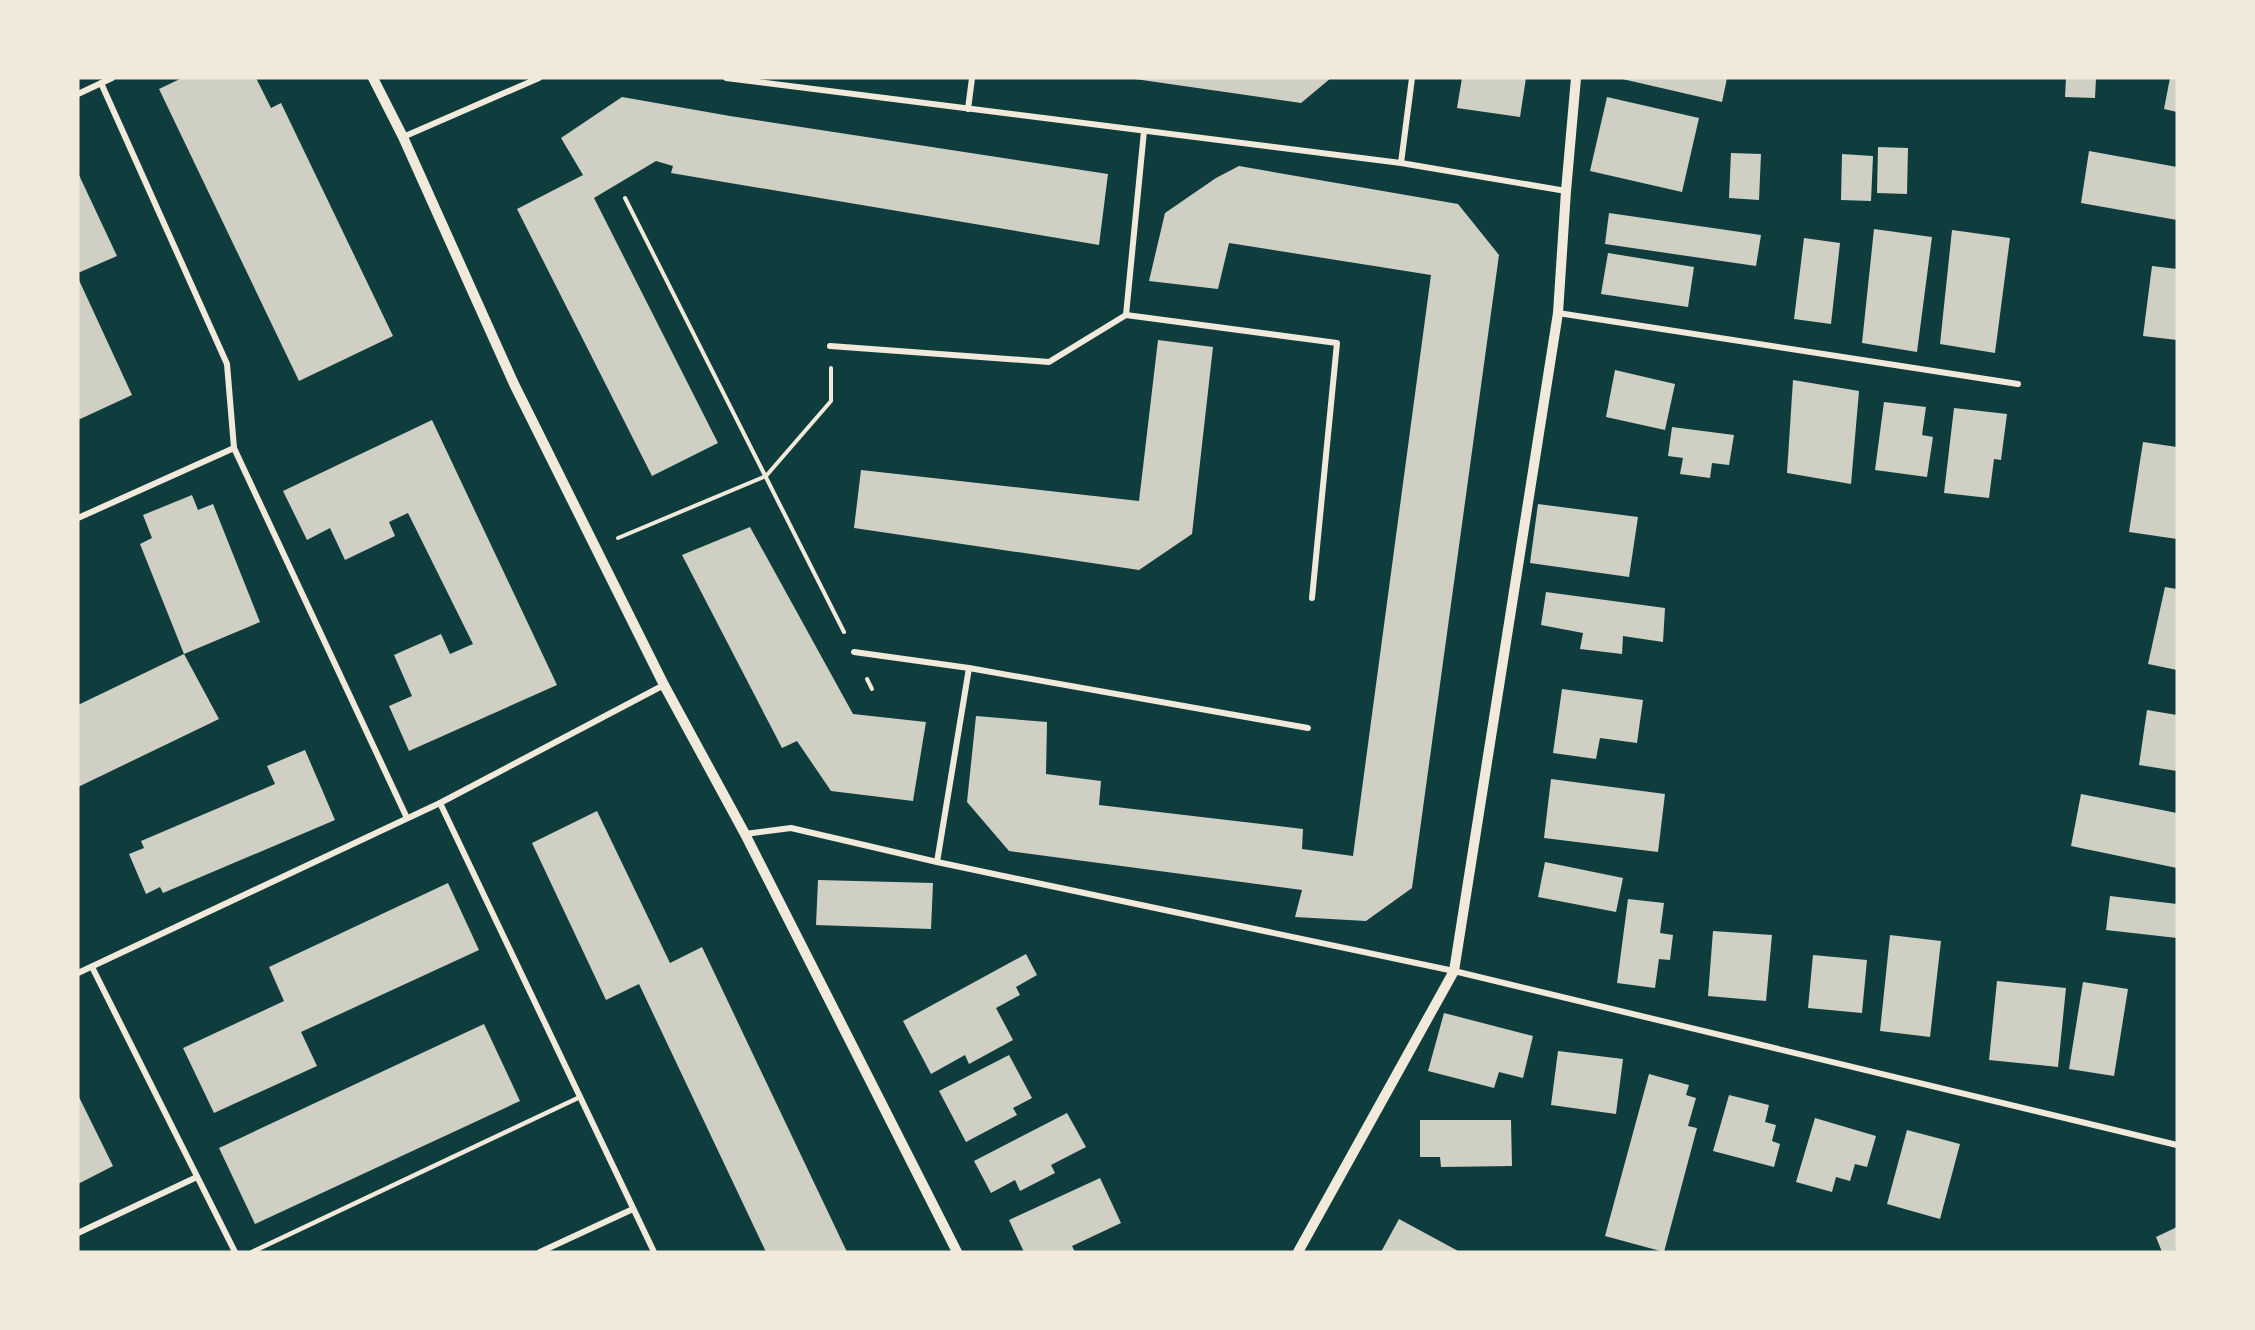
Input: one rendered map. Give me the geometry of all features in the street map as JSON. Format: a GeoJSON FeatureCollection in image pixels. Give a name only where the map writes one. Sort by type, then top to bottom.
{"type":"FeatureCollection","features":[{"type":"Feature","properties":{"kind":"street"},"geometry":{"type":"LineString","coordinates":[[78,94],[112,78]]}},
{"type":"Feature","properties":{"kind":"street"},"geometry":{"type":"LineString","coordinates":[[373,78],[403,137],[514,384],[664,684],[745,834],[957,1252]]}},
{"type":"Feature","properties":{"kind":"street"},"geometry":{"type":"LineString","coordinates":[[403,137],[539,78]]}},
{"type":"Feature","properties":{"kind":"street"},"geometry":{"type":"LineString","coordinates":[[726,78],[1401,163],[1566,191]]}},
{"type":"Feature","properties":{"kind":"street"},"geometry":{"type":"LineString","coordinates":[[968,109],[972,78]]}},
{"type":"Feature","properties":{"kind":"street"},"geometry":{"type":"LineString","coordinates":[[1401,163],[1412,78]]}},
{"type":"Feature","properties":{"kind":"street"},"geometry":{"type":"LineString","coordinates":[[1298,1252],[1454,971],[1558,313],[1576,78]]}},
{"type":"Feature","properties":{"kind":"street"},"geometry":{"type":"LineString","coordinates":[[101,83],[227,364],[234,448],[407,818]]}},
{"type":"Feature","properties":{"kind":"street"},"geometry":{"type":"LineString","coordinates":[[1126,315],[1144,131]]}},
{"type":"Feature","properties":{"kind":"street"},"geometry":{"type":"LineString","coordinates":[[1558,313],[2018,384]]}},
{"type":"Feature","properties":{"kind":"street"},"geometry":{"type":"LineString","coordinates":[[831,346],[1049,362],[1126,315],[1337,344],[1312,598]]}},
{"type":"Feature","properties":{"kind":"street"},"geometry":{"type":"LineString","coordinates":[[78,518],[234,448]]}},
{"type":"Feature","properties":{"kind":"street"},"geometry":{"type":"LineString","coordinates":[[854,652],[969,668],[1308,728]]}},
{"type":"Feature","properties":{"kind":"street"},"geometry":{"type":"LineString","coordinates":[[937,862],[969,668]]}},
{"type":"Feature","properties":{"kind":"street"},"geometry":{"type":"LineString","coordinates":[[78,973],[440,802],[664,684]]}},
{"type":"Feature","properties":{"kind":"street"},"geometry":{"type":"LineString","coordinates":[[440,802],[654,1252]]}},
{"type":"Feature","properties":{"kind":"street"},"geometry":{"type":"LineString","coordinates":[[745,834],[791,828],[937,862],[1454,971],[2177,1145]]}},
{"type":"Feature","properties":{"kind":"street"},"geometry":{"type":"LineString","coordinates":[[92,967],[235,1252]]}},
{"type":"Feature","properties":{"kind":"street"},"geometry":{"type":"LineString","coordinates":[[78,1233],[197,1178]]}},
{"type":"Feature","properties":{"kind":"street"},"geometry":{"type":"LineString","coordinates":[[540,1252],[633,1209]]}},
{"type":"Feature","properties":{"kind":"lane"},"geometry":{"type":"LineString","coordinates":[[252,1252],[580,1097]]}},
{"type":"Feature","properties":{"kind":"path"},"geometry":{"type":"LineString","coordinates":[[625,198],[872,689]]}},
{"type":"Feature","properties":{"kind":"path"},"geometry":{"type":"LineString","coordinates":[[596,547],[766,476],[831,401],[831,346]]}},
{"type":"Feature","properties":{"kind":"building"},"geometry":{"type":"Polygon","coordinates":[[[182,78],[256,78],[271,108],[281,103],[393,336],[299,381],[159,89],[182,78]]]}},
{"type":"Feature","properties":{"kind":"building"},"geometry":{"type":"Polygon","coordinates":[[[1128,78],[1331,78],[1301,103],[1128,78]]]}},
{"type":"Feature","properties":{"kind":"building"},"geometry":{"type":"Polygon","coordinates":[[[1462,78],[1526,78],[1520,117],[1457,108],[1462,78]]]}},
{"type":"Feature","properties":{"kind":"building"},"geometry":{"type":"Polygon","coordinates":[[[1618,78],[1727,78],[1722,102],[1618,78]]]}},
{"type":"Feature","properties":{"kind":"building"},"geometry":{"type":"Polygon","coordinates":[[[2066,78],[2096,78],[2095,98],[2065,97],[2066,78]]]}},
{"type":"Feature","properties":{"kind":"building"},"geometry":{"type":"Polygon","coordinates":[[[2170,78],[2177,78],[2177,112],[2164,109],[2170,78]]]}},
{"type":"Feature","properties":{"kind":"building"},"geometry":{"type":"Polygon","coordinates":[[[622,97],[730,116],[1108,174],[1099,245],[671,173],[673,166],[656,161],[594,198],[718,443],[652,476],[517,209],[583,175],[561,138],[622,97]]]}},
{"type":"Feature","properties":{"kind":"building"},"geometry":{"type":"Polygon","coordinates":[[[1607,97],[1699,118],[1682,192],[1590,171],[1607,97]]]}},
{"type":"Feature","properties":{"kind":"building"},"geometry":{"type":"Polygon","coordinates":[[[1878,147],[1908,148],[1907,194],[1877,193],[1878,147]]]}},
{"type":"Feature","properties":{"kind":"building"},"geometry":{"type":"Polygon","coordinates":[[[2089,151],[2177,167],[2177,220],[2081,203],[2089,151]]]}},
{"type":"Feature","properties":{"kind":"building"},"geometry":{"type":"Polygon","coordinates":[[[1731,153],[1761,154],[1759,200],[1729,198],[1731,153]]]}},
{"type":"Feature","properties":{"kind":"building"},"geometry":{"type":"Polygon","coordinates":[[[1842,154],[1873,156],[1871,201],[1841,200],[1842,154]]]}},
{"type":"Feature","properties":{"kind":"building"},"geometry":{"type":"Polygon","coordinates":[[[1239,166],[1458,204],[1499,255],[1412,888],[1366,921],[1295,917],[1302,890],[1009,851],[967,802],[976,716],[1047,722],[1046,774],[1101,781],[1099,805],[1303,829],[1302,849],[1353,856],[1431,275],[1229,243],[1218,289],[1149,281],[1165,213],[1216,178],[1239,166]]]}},
{"type":"Feature","properties":{"kind":"building"},"geometry":{"type":"Polygon","coordinates":[[[78,173],[117,256],[78,273],[78,173]]]}},
{"type":"Feature","properties":{"kind":"building"},"geometry":{"type":"Polygon","coordinates":[[[1609,213],[1761,235],[1756,266],[1605,244],[1609,213]]]}},
{"type":"Feature","properties":{"kind":"building"},"geometry":{"type":"Polygon","coordinates":[[[1874,229],[1932,237],[1917,352],[1862,343],[1874,229]]]}},
{"type":"Feature","properties":{"kind":"building"},"geometry":{"type":"Polygon","coordinates":[[[1952,230],[2010,238],[1995,353],[1940,344],[1952,230]]]}},
{"type":"Feature","properties":{"kind":"building"},"geometry":{"type":"Polygon","coordinates":[[[1804,238],[1840,243],[1831,324],[1794,319],[1804,238]]]}},
{"type":"Feature","properties":{"kind":"building"},"geometry":{"type":"Polygon","coordinates":[[[1608,253],[1694,267],[1688,307],[1601,294],[1608,253]]]}},
{"type":"Feature","properties":{"kind":"building"},"geometry":{"type":"Polygon","coordinates":[[[2152,266],[2177,269],[2177,340],[2143,336],[2152,266]]]}},
{"type":"Feature","properties":{"kind":"building"},"geometry":{"type":"Polygon","coordinates":[[[78,278],[132,395],[78,420],[78,278]]]}},
{"type":"Feature","properties":{"kind":"building"},"geometry":{"type":"Polygon","coordinates":[[[1158,340],[1213,347],[1192,534],[1139,570],[854,528],[861,470],[1139,501],[1158,340]]]}},
{"type":"Feature","properties":{"kind":"building"},"geometry":{"type":"Polygon","coordinates":[[[1615,370],[1675,384],[1665,430],[1606,417],[1615,370]]]}},
{"type":"Feature","properties":{"kind":"building"},"geometry":{"type":"Polygon","coordinates":[[[1793,380],[1859,391],[1851,484],[1787,473],[1793,380]]]}},
{"type":"Feature","properties":{"kind":"building"},"geometry":{"type":"Polygon","coordinates":[[[1884,402],[1926,407],[1922,435],[1933,437],[1927,477],[1875,470],[1884,402]]]}},
{"type":"Feature","properties":{"kind":"building"},"geometry":{"type":"Polygon","coordinates":[[[1954,408],[2007,414],[2001,460],[1994,459],[1989,498],[1944,493],[1954,408]]]}},
{"type":"Feature","properties":{"kind":"building"},"geometry":{"type":"Polygon","coordinates":[[[432,420],[557,685],[409,751],[389,706],[412,696],[394,655],[441,634],[450,654],[473,644],[408,513],[389,522],[395,536],[345,560],[330,528],[307,540],[283,491],[432,420]]]}},
{"type":"Feature","properties":{"kind":"building"},"geometry":{"type":"Polygon","coordinates":[[[1672,427],[1734,435],[1729,465],[1712,463],[1710,478],[1680,474],[1683,458],[1668,456],[1672,427]]]}},
{"type":"Feature","properties":{"kind":"building"},"geometry":{"type":"Polygon","coordinates":[[[2143,442],[2177,447],[2177,539],[2129,532],[2143,442]]]}},
{"type":"Feature","properties":{"kind":"building"},"geometry":{"type":"Polygon","coordinates":[[[192,495],[198,510],[213,504],[260,622],[184,654],[140,544],[152,538],[143,515],[192,495]]]}},
{"type":"Feature","properties":{"kind":"building"},"geometry":{"type":"Polygon","coordinates":[[[1538,504],[1638,517],[1629,577],[1530,563],[1538,504]]]}},
{"type":"Feature","properties":{"kind":"building"},"geometry":{"type":"Polygon","coordinates":[[[750,527],[853,714],[926,722],[913,801],[831,791],[797,741],[782,748],[682,555],[750,527]]]}},
{"type":"Feature","properties":{"kind":"building"},"geometry":{"type":"Polygon","coordinates":[[[2165,587],[2177,589],[2177,670],[2148,664],[2165,587]]]}},
{"type":"Feature","properties":{"kind":"building"},"geometry":{"type":"Polygon","coordinates":[[[1546,592],[1665,608],[1663,642],[1623,636],[1622,654],[1580,649],[1583,633],[1541,625],[1546,592]]]}},
{"type":"Feature","properties":{"kind":"building"},"geometry":{"type":"Polygon","coordinates":[[[184,654],[219,719],[78,787],[78,705],[184,654]]]}},
{"type":"Feature","properties":{"kind":"building"},"geometry":{"type":"Polygon","coordinates":[[[1562,689],[1643,700],[1637,743],[1600,738],[1596,759],[1553,753],[1562,689]]]}},
{"type":"Feature","properties":{"kind":"building"},"geometry":{"type":"Polygon","coordinates":[[[2147,710],[2177,715],[2177,771],[2139,765],[2147,710]]]}},
{"type":"Feature","properties":{"kind":"building"},"geometry":{"type":"Polygon","coordinates":[[[305,750],[335,820],[163,893],[160,887],[146,894],[129,854],[144,848],[141,841],[275,784],[267,766],[305,750]]]}},
{"type":"Feature","properties":{"kind":"building"},"geometry":{"type":"Polygon","coordinates":[[[1551,779],[1665,794],[1658,852],[1544,838],[1551,779]]]}},
{"type":"Feature","properties":{"kind":"building"},"geometry":{"type":"Polygon","coordinates":[[[2081,794],[2177,813],[2177,868],[2071,846],[2081,794]]]}},
{"type":"Feature","properties":{"kind":"building"},"geometry":{"type":"Polygon","coordinates":[[[597,811],[670,963],[702,947],[847,1252],[766,1252],[639,984],[606,1000],[532,843],[597,811]]]}},
{"type":"Feature","properties":{"kind":"building"},"geometry":{"type":"Polygon","coordinates":[[[1545,862],[1623,878],[1616,912],[1538,897],[1545,862]]]}},
{"type":"Feature","properties":{"kind":"building"},"geometry":{"type":"Polygon","coordinates":[[[818,880],[933,883],[931,929],[816,925],[818,880]]]}},
{"type":"Feature","properties":{"kind":"building"},"geometry":{"type":"Polygon","coordinates":[[[448,883],[479,950],[301,1032],[317,1066],[214,1113],[183,1048],[284,1001],[269,967],[448,883]]]}},
{"type":"Feature","properties":{"kind":"building"},"geometry":{"type":"Polygon","coordinates":[[[2110,896],[2177,904],[2177,938],[2106,930],[2110,896]]]}},
{"type":"Feature","properties":{"kind":"building"},"geometry":{"type":"Polygon","coordinates":[[[1628,899],[1664,903],[1660,933],[1673,935],[1670,960],[1659,959],[1655,988],[1617,983],[1628,899]]]}},
{"type":"Feature","properties":{"kind":"building"},"geometry":{"type":"Polygon","coordinates":[[[1713,931],[1772,935],[1766,1001],[1708,996],[1713,931]]]}},
{"type":"Feature","properties":{"kind":"building"},"geometry":{"type":"Polygon","coordinates":[[[1890,935],[1941,941],[1930,1037],[1880,1031],[1890,935]]]}},
{"type":"Feature","properties":{"kind":"building"},"geometry":{"type":"Polygon","coordinates":[[[1026,954],[1037,975],[1016,987],[1020,995],[996,1008],[1013,1040],[969,1064],[965,1055],[931,1074],[903,1021],[1026,954]]]}},
{"type":"Feature","properties":{"kind":"building"},"geometry":{"type":"Polygon","coordinates":[[[1813,955],[1867,960],[1862,1013],[1808,1008],[1813,955]]]}},
{"type":"Feature","properties":{"kind":"building"},"geometry":{"type":"Polygon","coordinates":[[[1997,981],[2066,988],[2058,1067],[1989,1060],[1997,981]]]}},
{"type":"Feature","properties":{"kind":"building"},"geometry":{"type":"Polygon","coordinates":[[[2083,982],[2128,989],[2114,1076],[2069,1069],[2083,982]]]}},
{"type":"Feature","properties":{"kind":"building"},"geometry":{"type":"Polygon","coordinates":[[[1444,1013],[1533,1036],[1523,1078],[1499,1072],[1494,1088],[1428,1071],[1444,1013]]]}},
{"type":"Feature","properties":{"kind":"building"},"geometry":{"type":"Polygon","coordinates":[[[484,1024],[520,1101],[255,1224],[219,1148],[484,1024]]]}},
{"type":"Feature","properties":{"kind":"building"},"geometry":{"type":"Polygon","coordinates":[[[1558,1051],[1623,1059],[1616,1114],[1551,1105],[1558,1051]]]}},
{"type":"Feature","properties":{"kind":"building"},"geometry":{"type":"Polygon","coordinates":[[[1009,1055],[1032,1098],[1013,1108],[1017,1115],[966,1142],[939,1091],[1009,1055]]]}},
{"type":"Feature","properties":{"kind":"building"},"geometry":{"type":"Polygon","coordinates":[[[1649,1074],[1689,1085],[1686,1095],[1696,1098],[1688,1126],[1697,1128],[1664,1252],[1605,1236],[1649,1074]]]}},
{"type":"Feature","properties":{"kind":"building"},"geometry":{"type":"Polygon","coordinates":[[[78,1095],[113,1166],[78,1184],[78,1095]]]}},
{"type":"Feature","properties":{"kind":"building"},"geometry":{"type":"Polygon","coordinates":[[[1729,1095],[1769,1105],[1765,1122],[1776,1125],[1772,1141],[1780,1144],[1774,1167],[1713,1151],[1729,1095]]]}},
{"type":"Feature","properties":{"kind":"building"},"geometry":{"type":"Polygon","coordinates":[[[1067,1113],[1086,1147],[1051,1165],[1055,1173],[1020,1191],[1015,1180],[991,1193],[974,1161],[1067,1113]]]}},
{"type":"Feature","properties":{"kind":"building"},"geometry":{"type":"Polygon","coordinates":[[[1815,1118],[1876,1136],[1867,1167],[1855,1164],[1850,1181],[1836,1177],[1832,1192],[1796,1182],[1815,1118]]]}},
{"type":"Feature","properties":{"kind":"building"},"geometry":{"type":"Polygon","coordinates":[[[1420,1120],[1511,1120],[1512,1166],[1441,1167],[1440,1157],[1420,1157],[1420,1120]]]}},
{"type":"Feature","properties":{"kind":"building"},"geometry":{"type":"Polygon","coordinates":[[[1907,1130],[1960,1144],[1940,1219],[1887,1204],[1907,1130]]]}},
{"type":"Feature","properties":{"kind":"building"},"geometry":{"type":"Polygon","coordinates":[[[1100,1178],[1121,1223],[1072,1246],[1075,1252],[1024,1252],[1009,1220],[1100,1178]]]}},
{"type":"Feature","properties":{"kind":"building"},"geometry":{"type":"Polygon","coordinates":[[[1399,1219],[1460,1252],[1381,1252],[1399,1219]]]}},
{"type":"Feature","properties":{"kind":"building"},"geometry":{"type":"Polygon","coordinates":[[[2177,1227],[2177,1252],[2162,1252],[2156,1237],[2177,1227]]]}}]}
